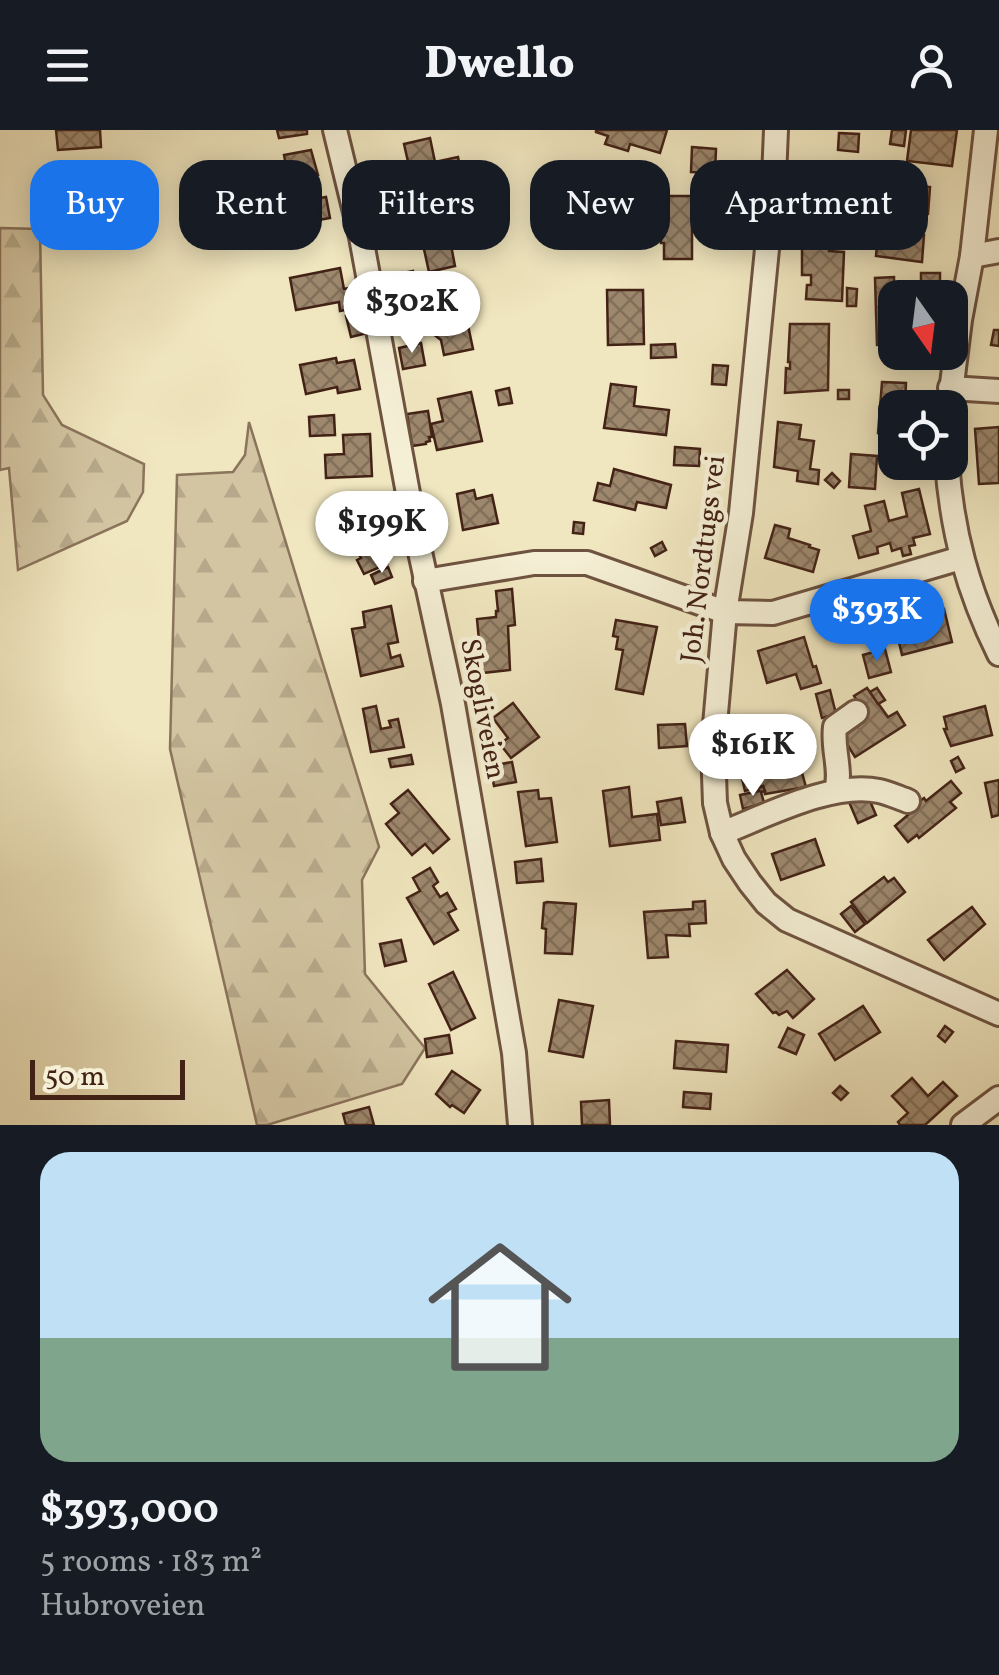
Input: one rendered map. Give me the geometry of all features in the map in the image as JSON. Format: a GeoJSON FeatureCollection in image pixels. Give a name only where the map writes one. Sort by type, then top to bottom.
{"type":"FeatureCollection","features":[{"type":"Feature","properties":{"kind":"street","name":"Skogliveien"},"geometry":{"type":"LineString","coordinates":[[335,130],[361,237],[425,582],[453,704],[514,1053],[520,1125]]}},
{"type":"Feature","properties":{"kind":"street","name":"Joh. Nordtugs vei"},"geometry":{"type":"LineString","coordinates":[[776,130],[741,513],[725,612],[713,747],[715,803],[722,833],[750,883],[787,920],[999,1014]]}},
{"type":"Feature","properties":{"kind":"street"},"geometry":{"type":"LineString","coordinates":[[950,390],[972,256],[986,130]]}},
{"type":"Feature","properties":{"kind":"street"},"geometry":{"type":"LineString","coordinates":[[972,256],[999,252]]}},
{"type":"Feature","properties":{"kind":"street"},"geometry":{"type":"LineString","coordinates":[[968,391],[978,388],[999,391]]}},
{"type":"Feature","properties":{"kind":"street"},"geometry":{"type":"LineString","coordinates":[[949,480],[961,558],[999,654]]}},
{"type":"Feature","properties":{"kind":"street"},"geometry":{"type":"LineString","coordinates":[[425,582],[534,563],[587,563],[725,612],[773,612],[961,558]]}},
{"type":"Feature","properties":{"kind":"street"},"geometry":{"type":"LineString","coordinates":[[836,791],[839,781],[835,728],[856,712]]}},
{"type":"Feature","properties":{"kind":"street"},"geometry":{"type":"LineString","coordinates":[[722,833],[836,791],[877,790],[908,801]]}},
{"type":"Feature","properties":{"kind":"street"},"geometry":{"type":"LineString","coordinates":[[963,1125],[999,1098]]}},
{"type":"Feature","properties":{"kind":"green space"},"geometry":{"type":"Polygon","coordinates":[[[0,228],[30,229],[30,250],[40,250],[43,395],[62,425],[144,464],[143,492],[127,521],[18,570],[9,468],[0,470],[0,228]]]}},
{"type":"Feature","properties":{"kind":"green space"},"geometry":{"type":"Polygon","coordinates":[[[249,422],[379,847],[362,880],[365,974],[425,1048],[402,1084],[267,1125],[257,1125],[170,749],[177,475],[233,472],[245,455],[249,422]]]}},
{"type":"Feature","properties":{"kind":"building"},"geometry":{"type":"Polygon","coordinates":[[[56,130],[100,130],[101,147],[58,150],[56,130]]]}},
{"type":"Feature","properties":{"kind":"building"},"geometry":{"type":"Polygon","coordinates":[[[277,130],[307,130],[307,134],[279,138],[277,130]]]}},
{"type":"Feature","properties":{"kind":"building"},"geometry":{"type":"Polygon","coordinates":[[[596,130],[667,130],[660,153],[630,144],[628,151],[605,144],[608,136],[596,130]]]}},
{"type":"Feature","properties":{"kind":"building"},"geometry":{"type":"Polygon","coordinates":[[[892,130],[906,130],[904,146],[890,144],[892,130]]]}},
{"type":"Feature","properties":{"kind":"building"},"geometry":{"type":"Polygon","coordinates":[[[911,130],[957,130],[952,166],[907,160],[911,130]]]}},
{"type":"Feature","properties":{"kind":"building"},"geometry":{"type":"Polygon","coordinates":[[[839,133],[859,134],[858,152],[838,150],[839,133]]]}},
{"type":"Feature","properties":{"kind":"building"},"geometry":{"type":"Polygon","coordinates":[[[430,138],[435,160],[408,160],[404,144],[430,138]]]}},
{"type":"Feature","properties":{"kind":"building"},"geometry":{"type":"Polygon","coordinates":[[[692,147],[716,149],[716,160],[691,160],[692,147]]]}},
{"type":"Feature","properties":{"kind":"building"},"geometry":{"type":"Polygon","coordinates":[[[311,150],[314,160],[285,160],[284,155],[311,150]]]}},
{"type":"Feature","properties":{"kind":"building"},"geometry":{"type":"Polygon","coordinates":[[[670,196],[690,196],[692,259],[664,259],[664,250],[670,250],[670,196]]]}},
{"type":"Feature","properties":{"kind":"building"},"geometry":{"type":"Polygon","coordinates":[[[326,197],[330,218],[322,219],[322,198],[326,197]]]}},
{"type":"Feature","properties":{"kind":"building"},"geometry":{"type":"Polygon","coordinates":[[[424,250],[452,250],[455,266],[429,272],[424,250]]]}},
{"type":"Feature","properties":{"kind":"building"},"geometry":{"type":"Polygon","coordinates":[[[802,250],[844,252],[842,301],[806,299],[811,275],[802,275],[802,250]]]}},
{"type":"Feature","properties":{"kind":"building"},"geometry":{"type":"Polygon","coordinates":[[[877,250],[923,250],[922,262],[876,256],[877,250]]]}},
{"type":"Feature","properties":{"kind":"building"},"geometry":{"type":"Polygon","coordinates":[[[340,268],[344,289],[357,286],[361,307],[340,311],[339,302],[296,310],[290,278],[340,268]]]}},
{"type":"Feature","properties":{"kind":"building"},"geometry":{"type":"Polygon","coordinates":[[[413,271],[418,291],[394,297],[389,276],[413,271]]]}},
{"type":"Feature","properties":{"kind":"building"},"geometry":{"type":"Polygon","coordinates":[[[921,273],[940,273],[940,280],[921,280],[921,273]]]}},
{"type":"Feature","properties":{"kind":"building"},"geometry":{"type":"Polygon","coordinates":[[[894,277],[878,280],[877,345],[875,278],[894,277]]]}},
{"type":"Feature","properties":{"kind":"building"},"geometry":{"type":"Polygon","coordinates":[[[847,288],[857,289],[856,306],[847,306],[847,288]]]}},
{"type":"Feature","properties":{"kind":"building"},"geometry":{"type":"Polygon","coordinates":[[[607,290],[643,290],[644,344],[608,345],[607,290]]]}},
{"type":"Feature","properties":{"kind":"building"},"geometry":{"type":"Polygon","coordinates":[[[461,292],[473,349],[444,355],[441,340],[428,330],[422,301],[461,292]]]}},
{"type":"Feature","properties":{"kind":"building"},"geometry":{"type":"Polygon","coordinates":[[[362,312],[367,333],[351,337],[346,316],[362,312]]]}},
{"type":"Feature","properties":{"kind":"building"},"geometry":{"type":"Polygon","coordinates":[[[790,324],[829,324],[828,390],[785,393],[786,368],[790,369],[790,324]]]}},
{"type":"Feature","properties":{"kind":"building"},"geometry":{"type":"Polygon","coordinates":[[[994,330],[999,330],[999,346],[991,345],[994,330]]]}},
{"type":"Feature","properties":{"kind":"building"},"geometry":{"type":"Polygon","coordinates":[[[421,343],[425,365],[403,369],[399,348],[421,343]]]}},
{"type":"Feature","properties":{"kind":"building"},"geometry":{"type":"Polygon","coordinates":[[[675,344],[676,357],[651,358],[651,345],[675,344]]]}},
{"type":"Feature","properties":{"kind":"building"},"geometry":{"type":"Polygon","coordinates":[[[336,358],[337,363],[354,360],[360,389],[338,393],[337,387],[306,394],[300,365],[336,358]]]}},
{"type":"Feature","properties":{"kind":"building"},"geometry":{"type":"Polygon","coordinates":[[[713,365],[728,366],[726,385],[712,384],[713,365]]]}},
{"type":"Feature","properties":{"kind":"building"},"geometry":{"type":"Polygon","coordinates":[[[882,382],[906,383],[906,390],[881,390],[882,382]]]}},
{"type":"Feature","properties":{"kind":"building"},"geometry":{"type":"Polygon","coordinates":[[[611,384],[636,387],[634,406],[669,410],[666,435],[604,428],[611,384]]]}},
{"type":"Feature","properties":{"kind":"building"},"geometry":{"type":"Polygon","coordinates":[[[509,388],[512,403],[499,405],[496,391],[509,388]]]}},
{"type":"Feature","properties":{"kind":"building"},"geometry":{"type":"Polygon","coordinates":[[[838,390],[849,390],[849,399],[838,399],[838,390]]]}},
{"type":"Feature","properties":{"kind":"building"},"geometry":{"type":"Polygon","coordinates":[[[471,392],[482,441],[437,450],[431,424],[443,421],[438,399],[471,392]]]}},
{"type":"Feature","properties":{"kind":"building"},"geometry":{"type":"Polygon","coordinates":[[[428,411],[432,437],[426,444],[412,446],[407,414],[428,411]]]}},
{"type":"Feature","properties":{"kind":"building"},"geometry":{"type":"Polygon","coordinates":[[[334,415],[335,435],[310,436],[309,417],[334,415]]]}},
{"type":"Feature","properties":{"kind":"building"},"geometry":{"type":"Polygon","coordinates":[[[778,422],[801,425],[799,439],[814,441],[810,469],[819,470],[818,484],[797,481],[798,471],[774,467],[778,422]]]}},
{"type":"Feature","properties":{"kind":"building"},"geometry":{"type":"Polygon","coordinates":[[[999,427],[999,483],[979,484],[975,429],[999,427]]]}},
{"type":"Feature","properties":{"kind":"building"},"geometry":{"type":"Polygon","coordinates":[[[370,434],[372,476],[326,478],[325,455],[344,454],[343,435],[370,434]]]}},
{"type":"Feature","properties":{"kind":"building"},"geometry":{"type":"Polygon","coordinates":[[[675,447],[700,449],[699,466],[674,465],[675,447]]]}},
{"type":"Feature","properties":{"kind":"building"},"geometry":{"type":"Polygon","coordinates":[[[851,454],[877,456],[875,489],[849,487],[851,454]]]}},
{"type":"Feature","properties":{"kind":"building"},"geometry":{"type":"Polygon","coordinates":[[[614,469],[671,485],[666,508],[637,502],[635,510],[594,500],[598,483],[610,486],[614,469]]]}},
{"type":"Feature","properties":{"kind":"building"},"geometry":{"type":"Polygon","coordinates":[[[832,473],[840,481],[834,488],[825,480],[832,473]]]}},
{"type":"Feature","properties":{"kind":"building"},"geometry":{"type":"Polygon","coordinates":[[[919,489],[930,534],[913,538],[911,554],[903,556],[901,548],[892,551],[890,543],[877,547],[878,553],[859,558],[853,536],[871,531],[865,506],[884,501],[889,521],[907,516],[902,493],[919,489]]]}},
{"type":"Feature","properties":{"kind":"building"},"geometry":{"type":"Polygon","coordinates":[[[474,490],[476,499],[492,495],[498,523],[463,530],[457,494],[474,490]]]}},
{"type":"Feature","properties":{"kind":"building"},"geometry":{"type":"Polygon","coordinates":[[[366,521],[371,532],[375,531],[387,564],[364,574],[357,560],[361,558],[344,532],[366,521]]]}},
{"type":"Feature","properties":{"kind":"building"},"geometry":{"type":"Polygon","coordinates":[[[574,522],[584,523],[583,534],[573,533],[574,522]]]}},
{"type":"Feature","properties":{"kind":"building"},"geometry":{"type":"Polygon","coordinates":[[[775,525],[790,529],[788,538],[819,550],[813,572],[765,558],[775,525]]]}},
{"type":"Feature","properties":{"kind":"building"},"geometry":{"type":"Polygon","coordinates":[[[662,542],[666,550],[655,556],[651,548],[662,542]]]}},
{"type":"Feature","properties":{"kind":"building"},"geometry":{"type":"Polygon","coordinates":[[[388,567],[392,577],[375,584],[371,575],[388,567]]]}},
{"type":"Feature","properties":{"kind":"building"},"geometry":{"type":"Polygon","coordinates":[[[512,589],[515,625],[508,626],[510,670],[482,673],[477,619],[496,617],[496,591],[512,589]]]}},
{"type":"Feature","properties":{"kind":"building"},"geometry":{"type":"Polygon","coordinates":[[[391,606],[398,642],[388,644],[391,658],[400,655],[403,666],[361,676],[352,629],[365,627],[363,612],[391,606]]]}},
{"type":"Feature","properties":{"kind":"building"},"geometry":{"type":"Polygon","coordinates":[[[938,607],[939,611],[944,609],[952,642],[902,655],[894,621],[938,607]]]}},
{"type":"Feature","properties":{"kind":"building"},"geometry":{"type":"Polygon","coordinates":[[[616,620],[657,627],[643,694],[616,689],[623,650],[616,649],[616,620]]]}},
{"type":"Feature","properties":{"kind":"building"},"geometry":{"type":"Polygon","coordinates":[[[804,637],[821,683],[801,689],[796,674],[767,683],[758,651],[804,637]]]}},
{"type":"Feature","properties":{"kind":"building"},"geometry":{"type":"Polygon","coordinates":[[[885,649],[891,672],[869,678],[863,655],[885,649]]]}},
{"type":"Feature","properties":{"kind":"building"},"geometry":{"type":"Polygon","coordinates":[[[867,688],[888,717],[897,712],[905,725],[855,757],[842,736],[866,715],[854,696],[867,688]]]}},
{"type":"Feature","properties":{"kind":"building"},"geometry":{"type":"Polygon","coordinates":[[[877,688],[885,700],[878,704],[870,692],[877,688]]]}},
{"type":"Feature","properties":{"kind":"building"},"geometry":{"type":"Polygon","coordinates":[[[830,690],[836,714],[822,718],[816,694],[830,690]]]}},
{"type":"Feature","properties":{"kind":"building"},"geometry":{"type":"Polygon","coordinates":[[[513,703],[539,737],[511,758],[500,744],[508,738],[493,718],[513,703]]]}},
{"type":"Feature","properties":{"kind":"building"},"geometry":{"type":"Polygon","coordinates":[[[376,706],[381,729],[391,727],[389,721],[398,719],[404,747],[371,752],[363,709],[376,706]]]}},
{"type":"Feature","properties":{"kind":"building"},"geometry":{"type":"Polygon","coordinates":[[[985,706],[992,735],[951,746],[944,717],[985,706]]]}},
{"type":"Feature","properties":{"kind":"building"},"geometry":{"type":"Polygon","coordinates":[[[685,724],[687,746],[659,748],[658,725],[685,724]]]}},
{"type":"Feature","properties":{"kind":"building"},"geometry":{"type":"Polygon","coordinates":[[[789,753],[794,775],[802,773],[806,787],[765,794],[763,786],[745,791],[739,766],[789,753]]]}},
{"type":"Feature","properties":{"kind":"building"},"geometry":{"type":"Polygon","coordinates":[[[411,755],[413,764],[391,767],[389,759],[411,755]]]}},
{"type":"Feature","properties":{"kind":"building"},"geometry":{"type":"Polygon","coordinates":[[[958,757],[964,768],[956,772],[951,761],[958,757]]]}},
{"type":"Feature","properties":{"kind":"building"},"geometry":{"type":"Polygon","coordinates":[[[512,762],[516,782],[494,786],[490,766],[512,762]]]}},
{"type":"Feature","properties":{"kind":"building"},"geometry":{"type":"Polygon","coordinates":[[[999,780],[999,815],[992,817],[985,783],[999,780]]]}},
{"type":"Feature","properties":{"kind":"building"},"geometry":{"type":"Polygon","coordinates":[[[951,781],[961,793],[950,802],[956,808],[919,838],[917,835],[908,842],[895,826],[915,809],[913,806],[951,781]]]}},
{"type":"Feature","properties":{"kind":"building"},"geometry":{"type":"Polygon","coordinates":[[[763,786],[764,803],[743,809],[740,795],[759,791],[763,786]]]}},
{"type":"Feature","properties":{"kind":"building"},"geometry":{"type":"Polygon","coordinates":[[[629,787],[632,817],[657,814],[660,840],[610,846],[603,791],[629,787]]]}},
{"type":"Feature","properties":{"kind":"building"},"geometry":{"type":"Polygon","coordinates":[[[408,790],[449,839],[433,853],[425,844],[412,855],[386,824],[399,813],[391,804],[408,790]]]}},
{"type":"Feature","properties":{"kind":"building"},"geometry":{"type":"Polygon","coordinates":[[[538,790],[539,799],[551,798],[557,842],[526,846],[518,792],[538,790]]]}},
{"type":"Feature","properties":{"kind":"building"},"geometry":{"type":"Polygon","coordinates":[[[867,794],[876,815],[858,823],[849,802],[867,794]]]}},
{"type":"Feature","properties":{"kind":"building"},"geometry":{"type":"Polygon","coordinates":[[[681,798],[685,822],[661,825],[657,802],[681,798]]]}},
{"type":"Feature","properties":{"kind":"building"},"geometry":{"type":"Polygon","coordinates":[[[815,839],[824,865],[781,880],[772,854],[815,839]]]}},
{"type":"Feature","properties":{"kind":"building"},"geometry":{"type":"Polygon","coordinates":[[[541,859],[543,881],[517,883],[515,862],[541,859]]]}},
{"type":"Feature","properties":{"kind":"building"},"geometry":{"type":"Polygon","coordinates":[[[430,868],[438,882],[433,886],[440,897],[447,893],[456,909],[448,913],[458,930],[434,944],[407,898],[420,891],[413,878],[430,868]]]}},
{"type":"Feature","properties":{"kind":"building"},"geometry":{"type":"Polygon","coordinates":[[[884,877],[888,882],[894,878],[905,892],[867,923],[851,902],[884,877]]]}},
{"type":"Feature","properties":{"kind":"building"},"geometry":{"type":"Polygon","coordinates":[[[705,901],[706,923],[689,924],[690,936],[666,935],[668,957],[648,958],[644,912],[693,909],[693,902],[705,901]]]}},
{"type":"Feature","properties":{"kind":"building"},"geometry":{"type":"Polygon","coordinates":[[[547,902],[576,904],[572,954],[545,953],[546,929],[542,928],[547,902]]]}},
{"type":"Feature","properties":{"kind":"building"},"geometry":{"type":"Polygon","coordinates":[[[851,906],[865,924],[855,932],[841,914],[851,906]]]}},
{"type":"Feature","properties":{"kind":"building"},"geometry":{"type":"Polygon","coordinates":[[[972,907],[985,924],[944,960],[928,940],[972,907]]]}},
{"type":"Feature","properties":{"kind":"building"},"geometry":{"type":"Polygon","coordinates":[[[401,940],[406,961],[385,966],[380,944],[401,940]]]}},
{"type":"Feature","properties":{"kind":"building"},"geometry":{"type":"Polygon","coordinates":[[[787,970],[814,999],[793,1018],[787,1011],[773,1013],[756,994],[787,970]]]}},
{"type":"Feature","properties":{"kind":"building"},"geometry":{"type":"Polygon","coordinates":[[[453,972],[475,1018],[451,1030],[429,984],[453,972]]]}},
{"type":"Feature","properties":{"kind":"building"},"geometry":{"type":"Polygon","coordinates":[[[559,1000],[593,1006],[583,1057],[549,1051],[559,1000]]]}},
{"type":"Feature","properties":{"kind":"building"},"geometry":{"type":"Polygon","coordinates":[[[863,1006],[880,1032],[835,1060],[819,1034],[863,1006]]]}},
{"type":"Feature","properties":{"kind":"building"},"geometry":{"type":"Polygon","coordinates":[[[945,1026],[953,1032],[945,1042],[938,1036],[945,1026]]]}},
{"type":"Feature","properties":{"kind":"building"},"geometry":{"type":"Polygon","coordinates":[[[788,1028],[804,1035],[796,1054],[779,1047],[788,1028]]]}},
{"type":"Feature","properties":{"kind":"building"},"geometry":{"type":"Polygon","coordinates":[[[449,1035],[452,1053],[427,1057],[425,1039],[449,1035]]]}},
{"type":"Feature","properties":{"kind":"building"},"geometry":{"type":"Polygon","coordinates":[[[676,1041],[728,1045],[726,1072],[674,1068],[676,1041]]]}},
{"type":"Feature","properties":{"kind":"building"},"geometry":{"type":"Polygon","coordinates":[[[452,1071],[480,1090],[464,1113],[436,1094],[452,1071]]]}},
{"type":"Feature","properties":{"kind":"building"},"geometry":{"type":"Polygon","coordinates":[[[912,1078],[928,1096],[943,1082],[957,1096],[925,1125],[898,1122],[908,1113],[892,1096],[912,1078]]]}},
{"type":"Feature","properties":{"kind":"building"},"geometry":{"type":"Polygon","coordinates":[[[840,1086],[848,1093],[841,1100],[833,1093],[840,1086]]]}},
{"type":"Feature","properties":{"kind":"building"},"geometry":{"type":"Polygon","coordinates":[[[684,1092],[711,1094],[710,1109],[683,1107],[684,1092]]]}},
{"type":"Feature","properties":{"kind":"building"},"geometry":{"type":"Polygon","coordinates":[[[609,1100],[610,1125],[582,1125],[581,1102],[609,1100]]]}},
{"type":"Feature","properties":{"kind":"building"},"geometry":{"type":"Polygon","coordinates":[[[369,1107],[374,1125],[346,1125],[343,1114],[369,1107]]]}}]}
